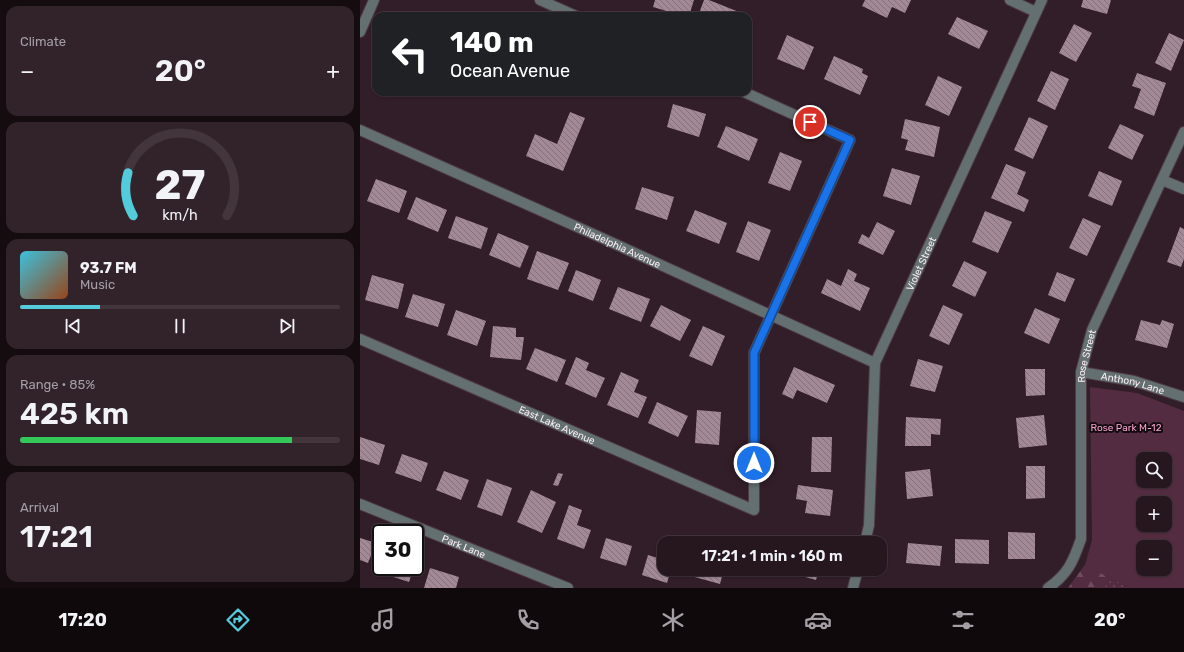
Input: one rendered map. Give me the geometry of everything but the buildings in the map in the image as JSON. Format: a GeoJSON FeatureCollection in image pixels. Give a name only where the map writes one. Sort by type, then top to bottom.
{"type":"FeatureCollection","features":[{"type":"Feature","properties":{"kind":"street"},"geometry":{"type":"LineString","coordinates":[[360,32],[374,0]]}},
{"type":"Feature","properties":{"kind":"street"},"geometry":{"type":"LineString","coordinates":[[540,0],[567,12]]}},
{"type":"Feature","properties":{"kind":"street"},"geometry":{"type":"LineString","coordinates":[[1010,0],[1036,12]]}},
{"type":"Feature","properties":{"kind":"street","name":"Violet Street"},"geometry":{"type":"LineString","coordinates":[[867,536],[869,525],[875,363],[1042,0]]}},
{"type":"Feature","properties":{"kind":"street"},"geometry":{"type":"LineString","coordinates":[[752,96],[850,140],[772,315]]}},
{"type":"Feature","properties":{"kind":"street","name":"Philadelphia Avenue"},"geometry":{"type":"LineString","coordinates":[[360,130],[772,315],[875,363]]}},
{"type":"Feature","properties":{"kind":"street","name":"Rose Street"},"geometry":{"type":"LineString","coordinates":[[1048,588],[1060,579],[1074,561],[1081,539],[1080,372],[1092,330],[1184,132]]}},
{"type":"Feature","properties":{"kind":"street"},"geometry":{"type":"LineString","coordinates":[[1162,180],[1184,189]]}},
{"type":"Feature","properties":{"kind":"street","name":"East Lake Avenue"},"geometry":{"type":"LineString","coordinates":[[360,339],[754,510],[754,353],[772,315]]}},
{"type":"Feature","properties":{"kind":"street","name":"Anthony Lane"},"geometry":{"type":"LineString","coordinates":[[1080,372],[1134,380],[1184,397]]}},
{"type":"Feature","properties":{"kind":"street","name":"Park Lane"},"geometry":{"type":"LineString","coordinates":[[360,504],[568,588]]}},
{"type":"Feature","properties":{"kind":"street"},"geometry":{"type":"LineString","coordinates":[[853,588],[856,576]]}},
{"type":"Feature","properties":{"kind":"green space","name":"Rose Park M-12"},"geometry":{"type":"Polygon","coordinates":[[[1090,387],[1137,393],[1184,411],[1184,588],[1130,588],[1085,565],[1092,540],[1090,387]]]}},
{"type":"Feature","properties":{"kind":"green space"},"geometry":{"type":"Polygon","coordinates":[[[1085,565],[1130,588],[1068,588],[1085,565]]]}},
{"type":"Feature","properties":{"kind":"green space"},"geometry":{"type":"Polygon","coordinates":[[[1085,565],[1112,579],[1104,588],[1068,588],[1085,565]]]}},
{"type":"Feature","properties":{"kind":"route"},"geometry":{"type":"LineString","coordinates":[[754,463],[754,353],[850,140],[810,122]]}}]}
